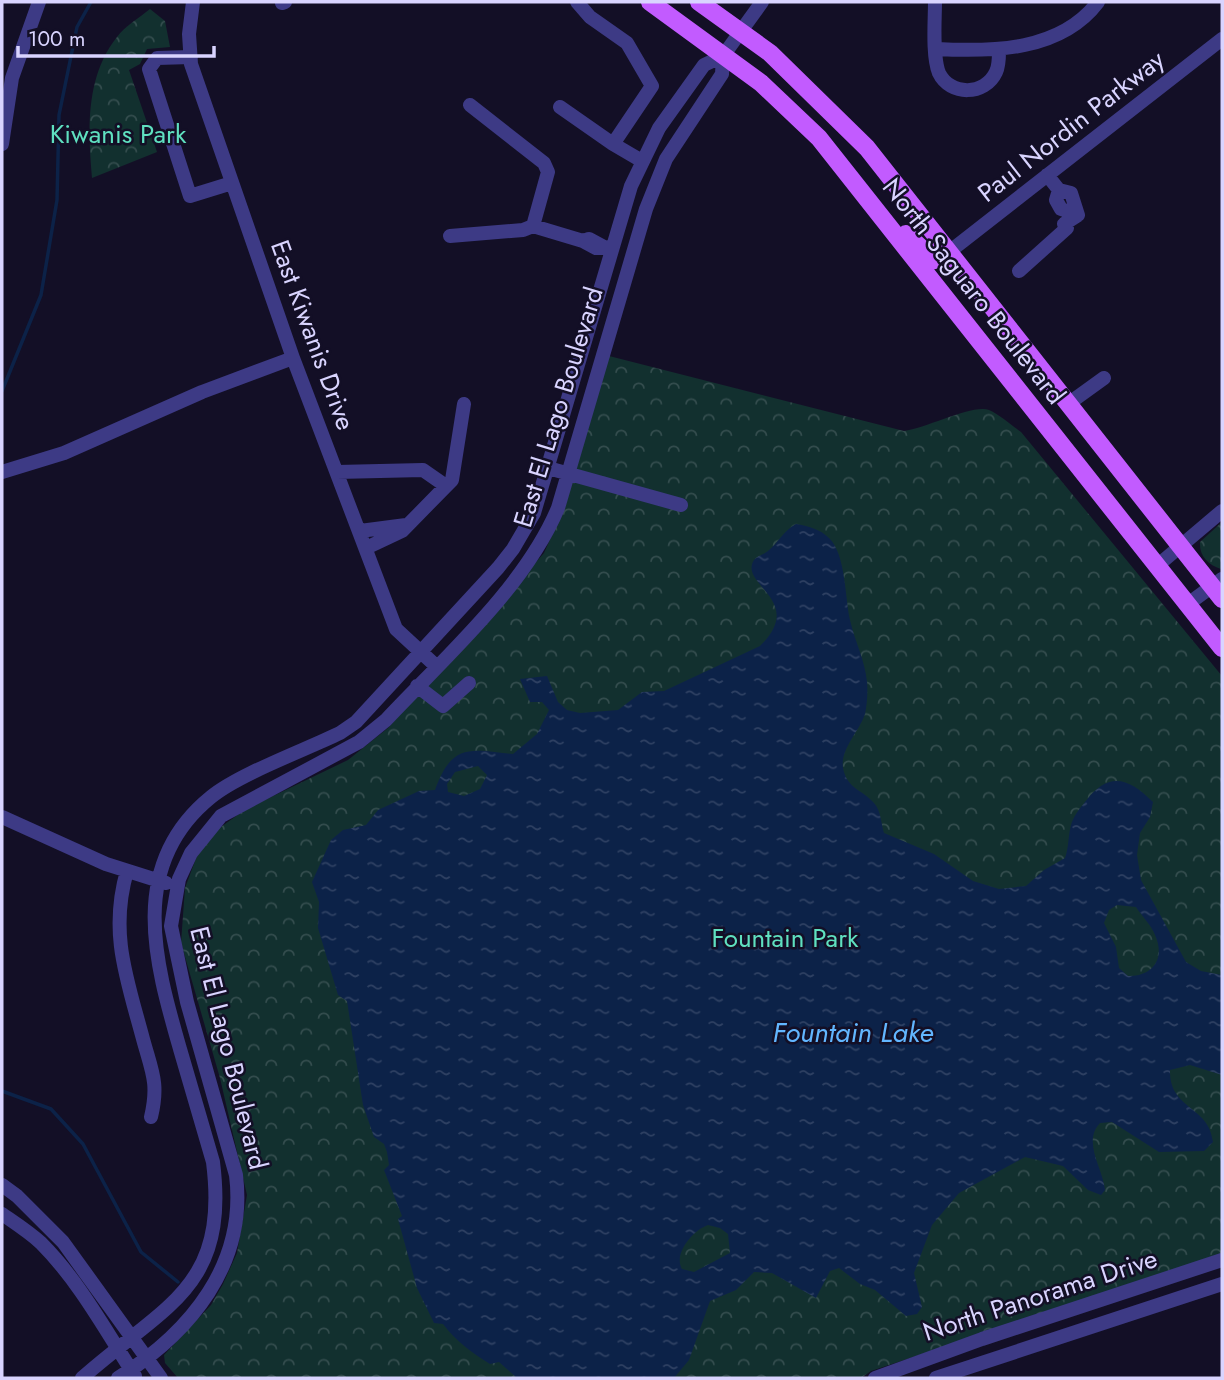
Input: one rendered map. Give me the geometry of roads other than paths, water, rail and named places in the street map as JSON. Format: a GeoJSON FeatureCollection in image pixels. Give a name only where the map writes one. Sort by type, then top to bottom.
{"type":"FeatureCollection","features":[{"type":"Feature","properties":{"kind":"main road","name":"North Saguaro Boulevard"},"geometry":{"type":"LineString","coordinates":[[650,2],[761,83],[819,138],[1222,648]]}},
{"type":"Feature","properties":{"kind":"main road","name":"North Saguaro Boulevard"},"geometry":{"type":"LineString","coordinates":[[699,2],[770,53],[850,129],[1180,547],[1219,588]]}},
{"type":"Feature","properties":{"kind":"main road"},"geometry":{"type":"LineString","coordinates":[[886,220],[915,240],[934,260],[949,252]]}},
{"type":"Feature","properties":{"kind":"street"},"geometry":{"type":"LineString","coordinates":[[2,144],[12,78],[39,2]]}},
{"type":"Feature","properties":{"kind":"street","name":"East Kiwanis Drive"},"geometry":{"type":"LineString","coordinates":[[193,2],[188,34],[191,57],[293,358],[396,629],[436,666]]}},
{"type":"Feature","properties":{"kind":"street"},"geometry":{"type":"LineString","coordinates":[[577,2],[590,17],[627,43],[652,86],[613,144]]}},
{"type":"Feature","properties":{"kind":"street"},"geometry":{"type":"LineString","coordinates":[[723,56],[762,2]]}},
{"type":"Feature","properties":{"kind":"street"},"geometry":{"type":"LineString","coordinates":[[935,2],[937,70],[951,87],[961,91],[982,87],[996,72],[999,51]]}},
{"type":"Feature","properties":{"kind":"street"},"geometry":{"type":"LineString","coordinates":[[937,49],[999,51],[1067,30],[1098,2]]}},
{"type":"Feature","properties":{"kind":"street","name":"Paul Nordin Parkway"},"geometry":{"type":"LineString","coordinates":[[949,252],[1222,39]]}},
{"type":"Feature","properties":{"kind":"street","name":"East El Lago Boulevard"},"geometry":{"type":"LineString","coordinates":[[82,1378],[170,1308],[200,1271],[210,1248],[217,1197],[213,1162],[155,953],[154,913],[159,881],[173,843],[188,821],[212,796],[340,733],[369,709],[513,550],[534,513],[577,369],[607,246],[642,162],[659,128],[704,65],[723,56],[722,74],[666,159],[646,209],[550,528],[527,566],[386,720],[359,742],[234,807],[206,832],[191,853],[178,886],[171,926],[187,1002],[232,1155],[239,1196],[236,1232],[226,1263],[209,1296],[188,1321],[129,1376]]}},
{"type":"Feature","properties":{"kind":"street"},"geometry":{"type":"LineString","coordinates":[[191,57],[157,58],[149,69],[190,196],[232,183]]}},
{"type":"Feature","properties":{"kind":"street"},"geometry":{"type":"LineString","coordinates":[[470,105],[544,163],[548,172],[533,226]]}},
{"type":"Feature","properties":{"kind":"street"},"geometry":{"type":"LineString","coordinates":[[560,107],[642,162]]}},
{"type":"Feature","properties":{"kind":"street"},"geometry":{"type":"LineString","coordinates":[[1019,271],[1067,228],[1064,224],[1078,215],[1061,209],[1056,200],[1059,190],[1047,175]]}},
{"type":"Feature","properties":{"kind":"street"},"geometry":{"type":"LineString","coordinates":[[450,236],[523,230],[533,226],[607,246]]}},
{"type":"Feature","properties":{"kind":"street"},"geometry":{"type":"LineString","coordinates":[[2,472],[64,453],[202,392],[293,358]]}},
{"type":"Feature","properties":{"kind":"street"},"geometry":{"type":"LineString","coordinates":[[577,369],[597,373]]}},
{"type":"Feature","properties":{"kind":"street"},"geometry":{"type":"LineString","coordinates":[[1068,404],[1104,378]]}},
{"type":"Feature","properties":{"kind":"street"},"geometry":{"type":"LineString","coordinates":[[366,548],[402,531],[452,480],[464,404]]}},
{"type":"Feature","properties":{"kind":"street"},"geometry":{"type":"LineString","coordinates":[[548,468],[681,505]]}},
{"type":"Feature","properties":{"kind":"street"},"geometry":{"type":"LineString","coordinates":[[337,472],[423,470],[446,486]]}},
{"type":"Feature","properties":{"kind":"street"},"geometry":{"type":"LineString","coordinates":[[1157,566],[1222,511]]}},
{"type":"Feature","properties":{"kind":"street"},"geometry":{"type":"LineString","coordinates":[[360,531],[406,525]]}},
{"type":"Feature","properties":{"kind":"street"},"geometry":{"type":"LineString","coordinates":[[1188,604],[1219,588]]}},
{"type":"Feature","properties":{"kind":"street"},"geometry":{"type":"LineString","coordinates":[[417,686],[443,706],[469,683]]}},
{"type":"Feature","properties":{"kind":"street"},"geometry":{"type":"LineString","coordinates":[[226,788],[234,807]]}},
{"type":"Feature","properties":{"kind":"street"},"geometry":{"type":"LineString","coordinates":[[2,817],[67,849],[178,886]]}},
{"type":"Feature","properties":{"kind":"street"},"geometry":{"type":"LineString","coordinates":[[127,871],[120,895],[118,940],[157,1091],[151,1117]]}},
{"type":"Feature","properties":{"kind":"street"},"geometry":{"type":"LineString","coordinates":[[2,1185],[17,1196],[63,1242],[161,1378]]}},
{"type":"Feature","properties":{"kind":"street"},"geometry":{"type":"LineString","coordinates":[[2,1214],[39,1241],[55,1259],[117,1348],[129,1376]]}},
{"type":"Feature","properties":{"kind":"street","name":"North Panorama Drive"},"geometry":{"type":"LineString","coordinates":[[875,1378],[982,1339],[1222,1260]]}},
{"type":"Feature","properties":{"kind":"street","name":"North Panorama Drive"},"geometry":{"type":"LineString","coordinates":[[936,1378],[1222,1284]]}},
{"type":"Feature","properties":{"kind":"water","name":"Fountain Lake"},"geometry":{"type":"Polygon","coordinates":[[[796,524],[822,532],[835,545],[839,555],[850,620],[866,674],[867,690],[865,714],[844,754],[843,768],[852,785],[876,806],[884,833],[934,854],[973,881],[999,889],[1026,886],[1044,870],[1065,858],[1073,819],[1102,785],[1118,781],[1127,783],[1153,802],[1150,817],[1140,833],[1137,855],[1141,880],[1186,962],[1201,971],[1222,975],[1222,1075],[1190,1065],[1170,1070],[1171,1083],[1176,1093],[1204,1121],[1213,1142],[1204,1151],[1159,1152],[1112,1122],[1100,1123],[1095,1130],[1093,1147],[1105,1190],[1101,1195],[1088,1190],[1063,1166],[1025,1157],[959,1193],[932,1225],[914,1273],[922,1307],[917,1314],[906,1316],[875,1290],[860,1284],[839,1268],[830,1271],[816,1298],[772,1273],[754,1272],[736,1290],[710,1301],[689,1360],[674,1378],[517,1378],[499,1362],[490,1364],[471,1351],[443,1324],[434,1323],[417,1288],[398,1219],[402,1216],[384,1170],[389,1165],[387,1152],[384,1144],[374,1137],[363,1105],[347,1001],[338,995],[318,928],[319,902],[312,882],[331,840],[343,830],[366,825],[378,810],[419,791],[435,790],[448,764],[464,752],[513,754],[537,734],[549,710],[542,702],[530,702],[520,679],[547,676],[558,702],[567,710],[580,713],[618,710],[642,692],[664,691],[760,646],[773,630],[777,617],[775,605],[755,578],[752,569],[754,560],[768,551],[796,524]],[[478,766],[455,772],[447,784],[448,792],[464,796],[480,789],[487,775],[478,766]],[[1117,905],[1109,910],[1104,923],[1116,947],[1119,968],[1128,976],[1137,976],[1150,970],[1158,959],[1159,952],[1149,924],[1136,907],[1117,905]],[[708,1225],[682,1250],[682,1269],[694,1272],[730,1253],[728,1234],[720,1228],[708,1225]]]}},
{"type":"Feature","properties":{"kind":"waterway"},"geometry":{"type":"LineString","coordinates":[[2,391],[41,295],[57,200],[59,115],[77,27],[91,2]]}},
{"type":"Feature","properties":{"kind":"waterway"},"geometry":{"type":"LineString","coordinates":[[2,1091],[51,1109],[83,1144],[141,1252],[178,1282]]}},
{"type":"Feature","properties":{"kind":"park label","name":"Kiwanis Park"},"geometry":{"type":"Point","coordinates":[118,134]}},
{"type":"Feature","properties":{"kind":"park label","name":"Fountain Park"},"geometry":{"type":"Point","coordinates":[785,938]}}]}
